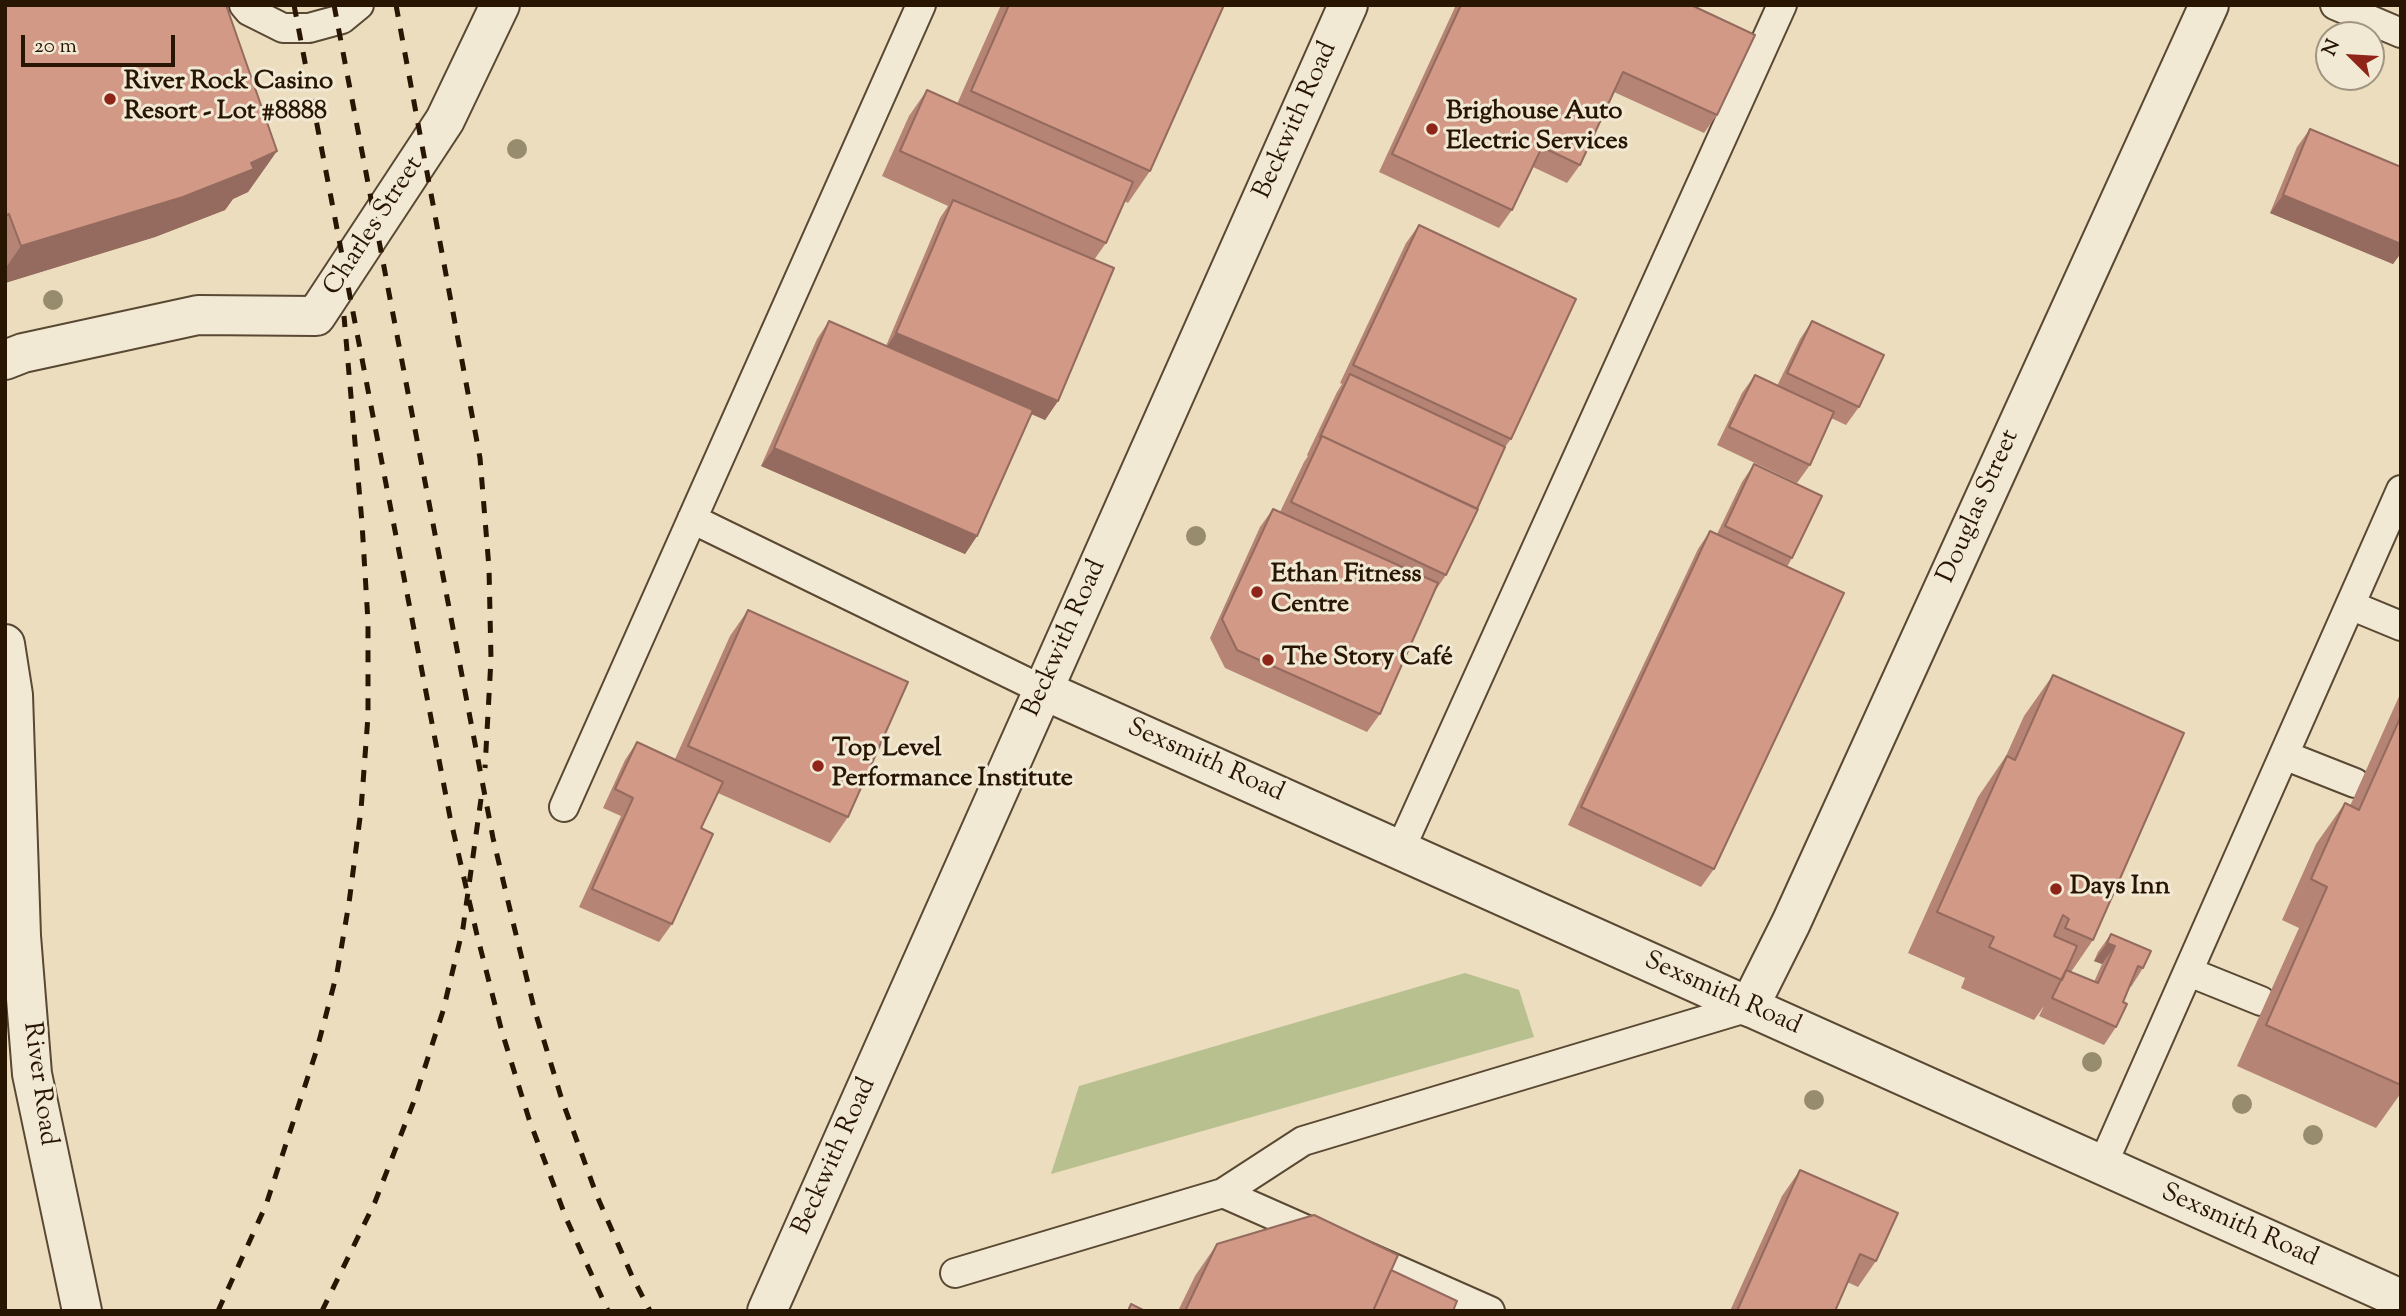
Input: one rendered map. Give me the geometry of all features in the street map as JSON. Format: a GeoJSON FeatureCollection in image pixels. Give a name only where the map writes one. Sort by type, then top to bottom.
{"type":"FeatureCollection","features":[{"type":"Feature","properties":{"kind":"street","name":"Charles Street"},"geometry":{"type":"LineString","coordinates":[[5,360],[23,353],[198,315],[316,316],[445,120],[500,5]]}},
{"type":"Feature","properties":{"kind":"street","name":"Beckwith Road"},"geometry":{"type":"LineString","coordinates":[[767,1311],[1348,5]]}},
{"type":"Feature","properties":{"kind":"street","name":"Douglas Street"},"geometry":{"type":"LineString","coordinates":[[1749,1007],[1791,923],[2208,5]]}},
{"type":"Feature","properties":{"kind":"street","name":"River Road"},"geometry":{"type":"LineString","coordinates":[[5,644],[13,695],[21,936],[32,1074],[82,1311]]}},
{"type":"Feature","properties":{"kind":"street","name":"Sexsmith Road"},"geometry":{"type":"LineString","coordinates":[[1043,690],[2401,1300]]}},
{"type":"Feature","properties":{"kind":"lane"},"geometry":{"type":"LineString","coordinates":[[244,5],[249,11],[283,29],[309,28],[342,19],[359,5]]}},
{"type":"Feature","properties":{"kind":"lane"},"geometry":{"type":"LineString","coordinates":[[564,807],[921,5]]}},
{"type":"Feature","properties":{"kind":"lane"},"geometry":{"type":"LineString","coordinates":[[1400,850],[1782,5]]}},
{"type":"Feature","properties":{"kind":"lane"},"geometry":{"type":"LineString","coordinates":[[2335,5],[2401,33]]}},
{"type":"Feature","properties":{"kind":"lane"},"geometry":{"type":"LineString","coordinates":[[2102,1166],[2401,490]]}},
{"type":"Feature","properties":{"kind":"lane"},"geometry":{"type":"LineString","coordinates":[[692,519],[1043,690]]}},
{"type":"Feature","properties":{"kind":"lane"},"geometry":{"type":"LineString","coordinates":[[2350,605],[2401,626]]}},
{"type":"Feature","properties":{"kind":"lane"},"geometry":{"type":"LineString","coordinates":[[2284,755],[2355,783]]}},
{"type":"Feature","properties":{"kind":"lane"},"geometry":{"type":"LineString","coordinates":[[2189,972],[2261,1001]]}},
{"type":"Feature","properties":{"kind":"lane"},"geometry":{"type":"LineString","coordinates":[[955,1273],[1223,1193],[1303,1141],[1749,1007]]}},
{"type":"Feature","properties":{"kind":"lane"},"geometry":{"type":"LineString","coordinates":[[1223,1193],[1490,1311]]}},
{"type":"Feature","properties":{"kind":"green space"},"geometry":{"type":"Polygon","coordinates":[[[1465,973],[1519,990],[1534,1037],[1051,1174],[1079,1086],[1465,973]]]}},
{"type":"Feature","properties":{"kind":"building","name":"River Rock Casino Resort - Lot #8888"},"geometry":{"type":"Polygon","coordinates":[[[5,5],[226,5],[277,151],[251,163],[254,169],[183,197],[21,246],[9,214],[5,216],[5,5]]]}},
{"type":"Feature","properties":{"kind":"building"},"geometry":{"type":"Polygon","coordinates":[[[1009,5],[1224,5],[1150,171],[971,91],[1009,5]]]}},
{"type":"Feature","properties":{"kind":"building"},"geometry":{"type":"Polygon","coordinates":[[[1461,5],[1691,5],[1755,35],[1717,115],[1623,72],[1580,165],[1542,147],[1512,210],[1392,154],[1461,5]]]}},
{"type":"Feature","properties":{"kind":"building"},"geometry":{"type":"Polygon","coordinates":[[[927,90],[1133,182],[1106,243],[900,151],[927,90]]]}},
{"type":"Feature","properties":{"kind":"building"},"geometry":{"type":"Polygon","coordinates":[[[2310,129],[2401,167],[2401,244],[2283,195],[2310,129]]]}},
{"type":"Feature","properties":{"kind":"building"},"geometry":{"type":"Polygon","coordinates":[[[953,200],[1114,268],[1058,401],[896,333],[953,200]]]}},
{"type":"Feature","properties":{"kind":"building"},"geometry":{"type":"Polygon","coordinates":[[[1419,225],[1576,299],[1511,439],[1353,365],[1419,225]]]}},
{"type":"Feature","properties":{"kind":"building"},"geometry":{"type":"Polygon","coordinates":[[[829,321],[1033,410],[977,536],[774,448],[829,321]]]}},
{"type":"Feature","properties":{"kind":"building"},"geometry":{"type":"Polygon","coordinates":[[[1812,321],[1884,355],[1859,407],[1787,373],[1812,321]]]}},
{"type":"Feature","properties":{"kind":"building"},"geometry":{"type":"Polygon","coordinates":[[[1350,374],[1505,447],[1477,509],[1320,437],[1350,374]]]}},
{"type":"Feature","properties":{"kind":"building"},"geometry":{"type":"Polygon","coordinates":[[[1755,375],[1834,412],[1810,465],[1729,427],[1755,375]]]}},
{"type":"Feature","properties":{"kind":"building"},"geometry":{"type":"Polygon","coordinates":[[[1322,436],[1478,509],[1446,575],[1291,502],[1322,436]]]}},
{"type":"Feature","properties":{"kind":"building"},"geometry":{"type":"Polygon","coordinates":[[[1754,464],[1822,496],[1792,558],[1725,526],[1754,464]]]}},
{"type":"Feature","properties":{"kind":"building"},"geometry":{"type":"Polygon","coordinates":[[[1273,509],[1438,583],[1380,714],[1237,650],[1222,619],[1273,509]]]}},
{"type":"Feature","properties":{"kind":"building"},"geometry":{"type":"Polygon","coordinates":[[[1710,531],[1844,593],[1714,869],[1581,807],[1710,531]]]}},
{"type":"Feature","properties":{"kind":"building"},"geometry":{"type":"Polygon","coordinates":[[[748,610],[908,682],[848,817],[688,746],[748,610]]]}},
{"type":"Feature","properties":{"kind":"building"},"geometry":{"type":"Polygon","coordinates":[[[2053,675],[2184,733],[2093,940],[2065,928],[2069,919],[2063,915],[2054,936],[2077,946],[2062,980],[1989,947],[1994,937],[1937,912],[2007,756],[2015,760],[2053,675]]]}},
{"type":"Feature","properties":{"kind":"building"},"geometry":{"type":"Polygon","coordinates":[[[2401,716],[2401,1085],[2266,1025],[2327,887],[2311,879],[2345,803],[2359,810],[2401,716]]]}},
{"type":"Feature","properties":{"kind":"building"},"geometry":{"type":"Polygon","coordinates":[[[637,742],[723,782],[701,828],[713,834],[672,924],[592,889],[633,798],[615,789],[637,742]]]}},
{"type":"Feature","properties":{"kind":"building"},"geometry":{"type":"Polygon","coordinates":[[[2111,934],[2151,951],[2143,968],[2138,966],[2123,1002],[2127,1004],[2116,1027],[2052,998],[2066,970],[2098,983],[2115,946],[2107,943],[2111,934]]]}},
{"type":"Feature","properties":{"kind":"building"},"geometry":{"type":"Polygon","coordinates":[[[1800,1170],[1898,1213],[1876,1261],[1860,1254],[1835,1311],[1737,1311],[1800,1170]]]}},
{"type":"Feature","properties":{"kind":"building"},"geometry":{"type":"Polygon","coordinates":[[[1314,1215],[1398,1255],[1373,1311],[1185,1311],[1217,1244],[1314,1215]]]}},
{"type":"Feature","properties":{"kind":"building"},"geometry":{"type":"Polygon","coordinates":[[[1391,1270],[1457,1301],[1453,1311],[1373,1311],[1391,1270]]]}},
{"type":"Feature","properties":{"kind":"building"},"geometry":{"type":"Polygon","coordinates":[[[1131,1304],[1145,1311],[1128,1311],[1131,1304]]]}},
{"type":"Feature","properties":{"kind":"railway"},"geometry":{"type":"LineString","coordinates":[[294,5],[450,817],[477,935],[502,1032],[529,1119],[566,1218],[608,1311]]}},
{"type":"Feature","properties":{"kind":"railway"},"geometry":{"type":"LineString","coordinates":[[334,5],[493,838],[512,918],[534,1008],[562,1100],[597,1196],[650,1311]]}},
{"type":"Feature","properties":{"kind":"railway"},"geometry":{"type":"LineString","coordinates":[[396,5],[480,458],[489,568],[491,659],[485,768]]}},
{"type":"Feature","properties":{"kind":"railway"},"geometry":{"type":"LineString","coordinates":[[218,1311],[266,1205],[317,1049],[337,973],[361,810],[368,716],[368,622],[344,316]]}},
{"type":"Feature","properties":{"kind":"railway"},"geometry":{"type":"LineString","coordinates":[[322,1311],[375,1202],[414,1101],[443,1011],[463,928],[481,799]]}},
{"type":"Feature","properties":{"kind":"place","name":"River Rock Casino Resort - Lot #8888"},"geometry":{"type":"Point","coordinates":[110,99]}},
{"type":"Feature","properties":{"kind":"place","name":"Brighouse Auto Electric Services"},"geometry":{"type":"Point","coordinates":[1432,129]}},
{"type":"Feature","properties":{"kind":"place","name":"Ethan Fitness Centre"},"geometry":{"type":"Point","coordinates":[1257,592]}},
{"type":"Feature","properties":{"kind":"place","name":"The Story Café"},"geometry":{"type":"Point","coordinates":[1268,660]}},
{"type":"Feature","properties":{"kind":"place","name":"Top Level Performance Institute"},"geometry":{"type":"Point","coordinates":[818,766]}},
{"type":"Feature","properties":{"kind":"place","name":"Days Inn"},"geometry":{"type":"Point","coordinates":[2056,889]}}]}
